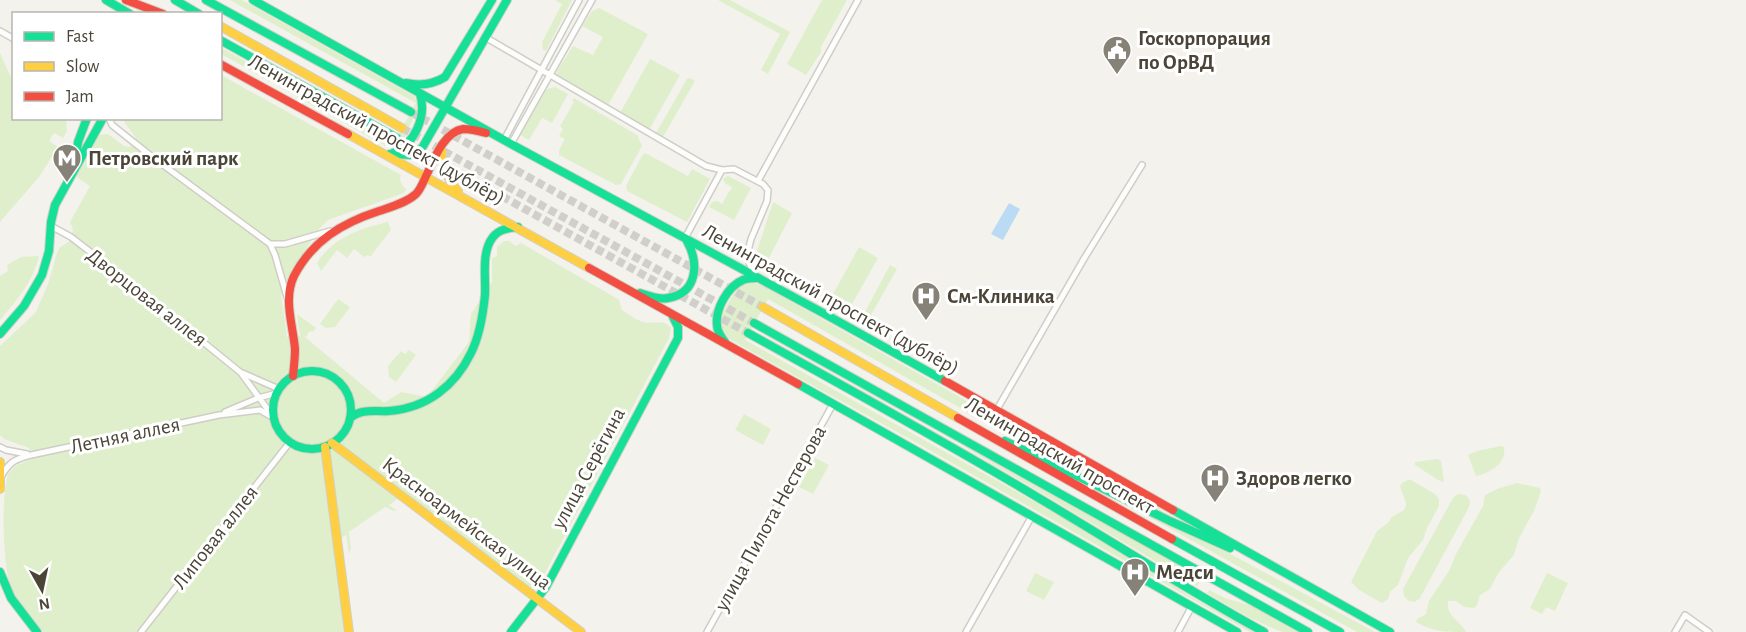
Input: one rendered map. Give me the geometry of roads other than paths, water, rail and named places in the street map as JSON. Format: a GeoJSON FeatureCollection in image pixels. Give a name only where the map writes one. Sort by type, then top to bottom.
{"type":"FeatureCollection","features":[{"type":"Feature","properties":{"kind":"main road"},"geometry":{"type":"LineString","coordinates":[[106,0],[127,12]]}},
{"type":"Feature","properties":{"kind":"main road"},"geometry":{"type":"LineString","coordinates":[[126,0],[158,12]]}},
{"type":"Feature","properties":{"kind":"main road"},"geometry":{"type":"LineString","coordinates":[[175,0],[196,12]]}},
{"type":"Feature","properties":{"kind":"main road"},"geometry":{"type":"LineString","coordinates":[[206,0],[411,112]]}},
{"type":"Feature","properties":{"kind":"main road"},"geometry":{"type":"LineString","coordinates":[[212,0],[231,14]]}},
{"type":"Feature","properties":{"kind":"main road","name":"Ленинградский проспект (дублёр)"},"geometry":{"type":"LineString","coordinates":[[253,0],[504,140],[767,282],[1390,632]]}},
{"type":"Feature","properties":{"kind":"main road"},"geometry":{"type":"LineString","coordinates":[[391,77],[420,85],[437,83],[445,78],[492,0]]}},
{"type":"Feature","properties":{"kind":"main road"},"geometry":{"type":"LineString","coordinates":[[380,152],[404,157],[418,152],[507,0]]}},
{"type":"Feature","properties":{"kind":"main road"},"geometry":{"type":"LineString","coordinates":[[222,27],[402,128]]}},
{"type":"Feature","properties":{"kind":"main road","name":"Ленинградский проспект (дублёр)"},"geometry":{"type":"LineString","coordinates":[[222,41],[397,138]]}},
{"type":"Feature","properties":{"kind":"main road","name":"Ленинградский проспект (дублёр)"},"geometry":{"type":"LineString","coordinates":[[222,65],[427,176],[1237,632]]}},
{"type":"Feature","properties":{"kind":"main road"},"geometry":{"type":"LineString","coordinates":[[389,154],[398,152],[410,142],[422,114],[420,93]]}},
{"type":"Feature","properties":{"kind":"main road"},"geometry":{"type":"LineString","coordinates":[[74,168],[78,142],[86,120]]}},
{"type":"Feature","properties":{"kind":"main road"},"geometry":{"type":"LineString","coordinates":[[0,334],[25,306],[36,287],[48,254],[55,205],[102,120]]}},
{"type":"Feature","properties":{"kind":"main road"},"geometry":{"type":"LineString","coordinates":[[292,376],[295,359],[289,305],[291,285],[315,246],[332,230],[357,218],[412,198],[418,192],[447,138],[457,131],[468,129],[496,135]]}},
{"type":"Feature","properties":{"kind":"main road"},"geometry":{"type":"LineString","coordinates":[[443,144],[441,158],[444,171],[461,196]]}},
{"type":"Feature","properties":{"kind":"main road"},"geometry":{"type":"LineString","coordinates":[[350,418],[362,410],[389,411],[422,405],[438,396],[449,386],[474,346],[484,302],[487,253],[492,238],[498,231],[518,227]]}},
{"type":"Feature","properties":{"kind":"main road"},"geometry":{"type":"LineString","coordinates":[[624,288],[661,298],[676,295],[687,288],[692,281],[696,267],[694,254],[685,238]]}},
{"type":"Feature","properties":{"kind":"main road"},"geometry":{"type":"LineString","coordinates":[[731,348],[718,334],[717,311],[731,288],[741,280],[759,278],[767,282]]}},
{"type":"Feature","properties":{"kind":"main road","name":"Ленинградский проспект"},"geometry":{"type":"LineString","coordinates":[[763,307],[1112,506],[1340,632]]}},
{"type":"Feature","properties":{"kind":"main road","name":"улица Серёгина"},"geometry":{"type":"LineString","coordinates":[[511,632],[546,587],[678,338],[678,324],[672,315]]}},
{"type":"Feature","properties":{"kind":"main road","name":"Ленинградский проспект"},"geometry":{"type":"LineString","coordinates":[[754,323],[1308,632]]}},
{"type":"Feature","properties":{"kind":"main road"},"geometry":{"type":"LineString","coordinates":[[748,333],[988,468],[1264,632]]}},
{"type":"Feature","properties":{"kind":"main road"},"geometry":{"type":"LineString","coordinates":[[305,371],[316,371],[327,373],[344,387],[349,396],[350,418],[343,433],[329,445],[315,449],[305,448],[290,442],[279,430],[273,409],[278,391],[292,376],[305,371]]}},
{"type":"Feature","properties":{"kind":"main road"},"geometry":{"type":"LineString","coordinates":[[973,426],[1108,489],[1170,521],[1270,566]]}},
{"type":"Feature","properties":{"kind":"main road"},"geometry":{"type":"LineString","coordinates":[[329,445],[350,632]]}},
{"type":"Feature","properties":{"kind":"main road","name":"Красноармейская улица"},"geometry":{"type":"LineString","coordinates":[[329,445],[581,632]]}},
{"type":"Feature","properties":{"kind":"main road"},"geometry":{"type":"LineString","coordinates":[[0,462],[0,489]]}},
{"type":"Feature","properties":{"kind":"main road"},"geometry":{"type":"LineString","coordinates":[[0,572],[11,598],[37,632]]}},
{"type":"Feature","properties":{"kind":"street"},"geometry":{"type":"LineString","coordinates":[[504,140],[579,0]]}},
{"type":"Feature","properties":{"kind":"street"},"geometry":{"type":"LineString","coordinates":[[512,144],[592,0]]}},
{"type":"Feature","properties":{"kind":"street"},"geometry":{"type":"LineString","coordinates":[[758,181],[858,0]]}},
{"type":"Feature","properties":{"kind":"street"},"geometry":{"type":"LineString","coordinates":[[485,37],[706,166],[722,170],[730,168],[763,184],[768,193],[767,201],[748,251],[748,260],[754,275]]}},
{"type":"Feature","properties":{"kind":"street"},"geometry":{"type":"LineString","coordinates":[[110,120],[112,125],[156,160],[270,244],[289,305]]}},
{"type":"Feature","properties":{"kind":"street"},"geometry":{"type":"LineString","coordinates":[[996,411],[1142,165]]}},
{"type":"Feature","properties":{"kind":"street"},"geometry":{"type":"LineString","coordinates":[[685,238],[722,170]]}},
{"type":"Feature","properties":{"kind":"street","name":"Дворцовая аллея"},"geometry":{"type":"LineString","coordinates":[[51,226],[90,251],[240,372],[278,391]]}},
{"type":"Feature","properties":{"kind":"street"},"geometry":{"type":"LineString","coordinates":[[270,244],[285,244],[332,230]]}},
{"type":"Feature","properties":{"kind":"street","name":"Дворцовая аллея"},"geometry":{"type":"LineString","coordinates":[[240,372],[274,418]]}},
{"type":"Feature","properties":{"kind":"street","name":"Летняя аллея"},"geometry":{"type":"LineString","coordinates":[[219,415],[278,391]]}},
{"type":"Feature","properties":{"kind":"street","name":"улица Пилота Нестерова"},"geometry":{"type":"LineString","coordinates":[[707,632],[832,404]]}},
{"type":"Feature","properties":{"kind":"street","name":"Летняя аллея"},"geometry":{"type":"LineString","coordinates":[[0,479],[12,462],[31,455],[219,415],[260,410],[274,418]]}},
{"type":"Feature","properties":{"kind":"street","name":"Липовая аллея"},"geometry":{"type":"LineString","coordinates":[[141,632],[290,442]]}},
{"type":"Feature","properties":{"kind":"street","name":"Летняя аллея"},"geometry":{"type":"LineString","coordinates":[[0,447],[31,455]]}},
{"type":"Feature","properties":{"kind":"street"},"geometry":{"type":"LineString","coordinates":[[966,632],[1032,516]]}},
{"type":"Feature","properties":{"kind":"street"},"geometry":{"type":"LineString","coordinates":[[1178,632],[1192,606]]}},
{"type":"Feature","properties":{"kind":"street"},"geometry":{"type":"LineString","coordinates":[[1675,632],[1685,615],[1709,632]]}},
{"type":"Feature","properties":{"kind":"water"},"geometry":{"type":"Polygon","coordinates":[[[1009,203],[1020,209],[1003,240],[991,234],[1009,203]]]}},
{"type":"Feature","properties":{"kind":"tunnel"},"geometry":{"type":"LineString","coordinates":[[411,112],[763,307]]}},
{"type":"Feature","properties":{"kind":"tunnel"},"geometry":{"type":"LineString","coordinates":[[402,128],[754,323]]}},
{"type":"Feature","properties":{"kind":"tunnel"},"geometry":{"type":"LineString","coordinates":[[397,138],[748,333]]}},
{"type":"Feature","properties":{"kind":"place","name":"Госкорпорация по ОрВД"},"geometry":{"type":"Point","coordinates":[1117,76]}},
{"type":"Feature","properties":{"kind":"place","name":"Петровский парк"},"geometry":{"type":"Point","coordinates":[67,184]}},
{"type":"Feature","properties":{"kind":"place","name":"См-Клиника"},"geometry":{"type":"Point","coordinates":[926,322]}},
{"type":"Feature","properties":{"kind":"place","name":"Здоров легко"},"geometry":{"type":"Point","coordinates":[1215,504]}},
{"type":"Feature","properties":{"kind":"place","name":"Медси"},"geometry":{"type":"Point","coordinates":[1135,598]}}]}
